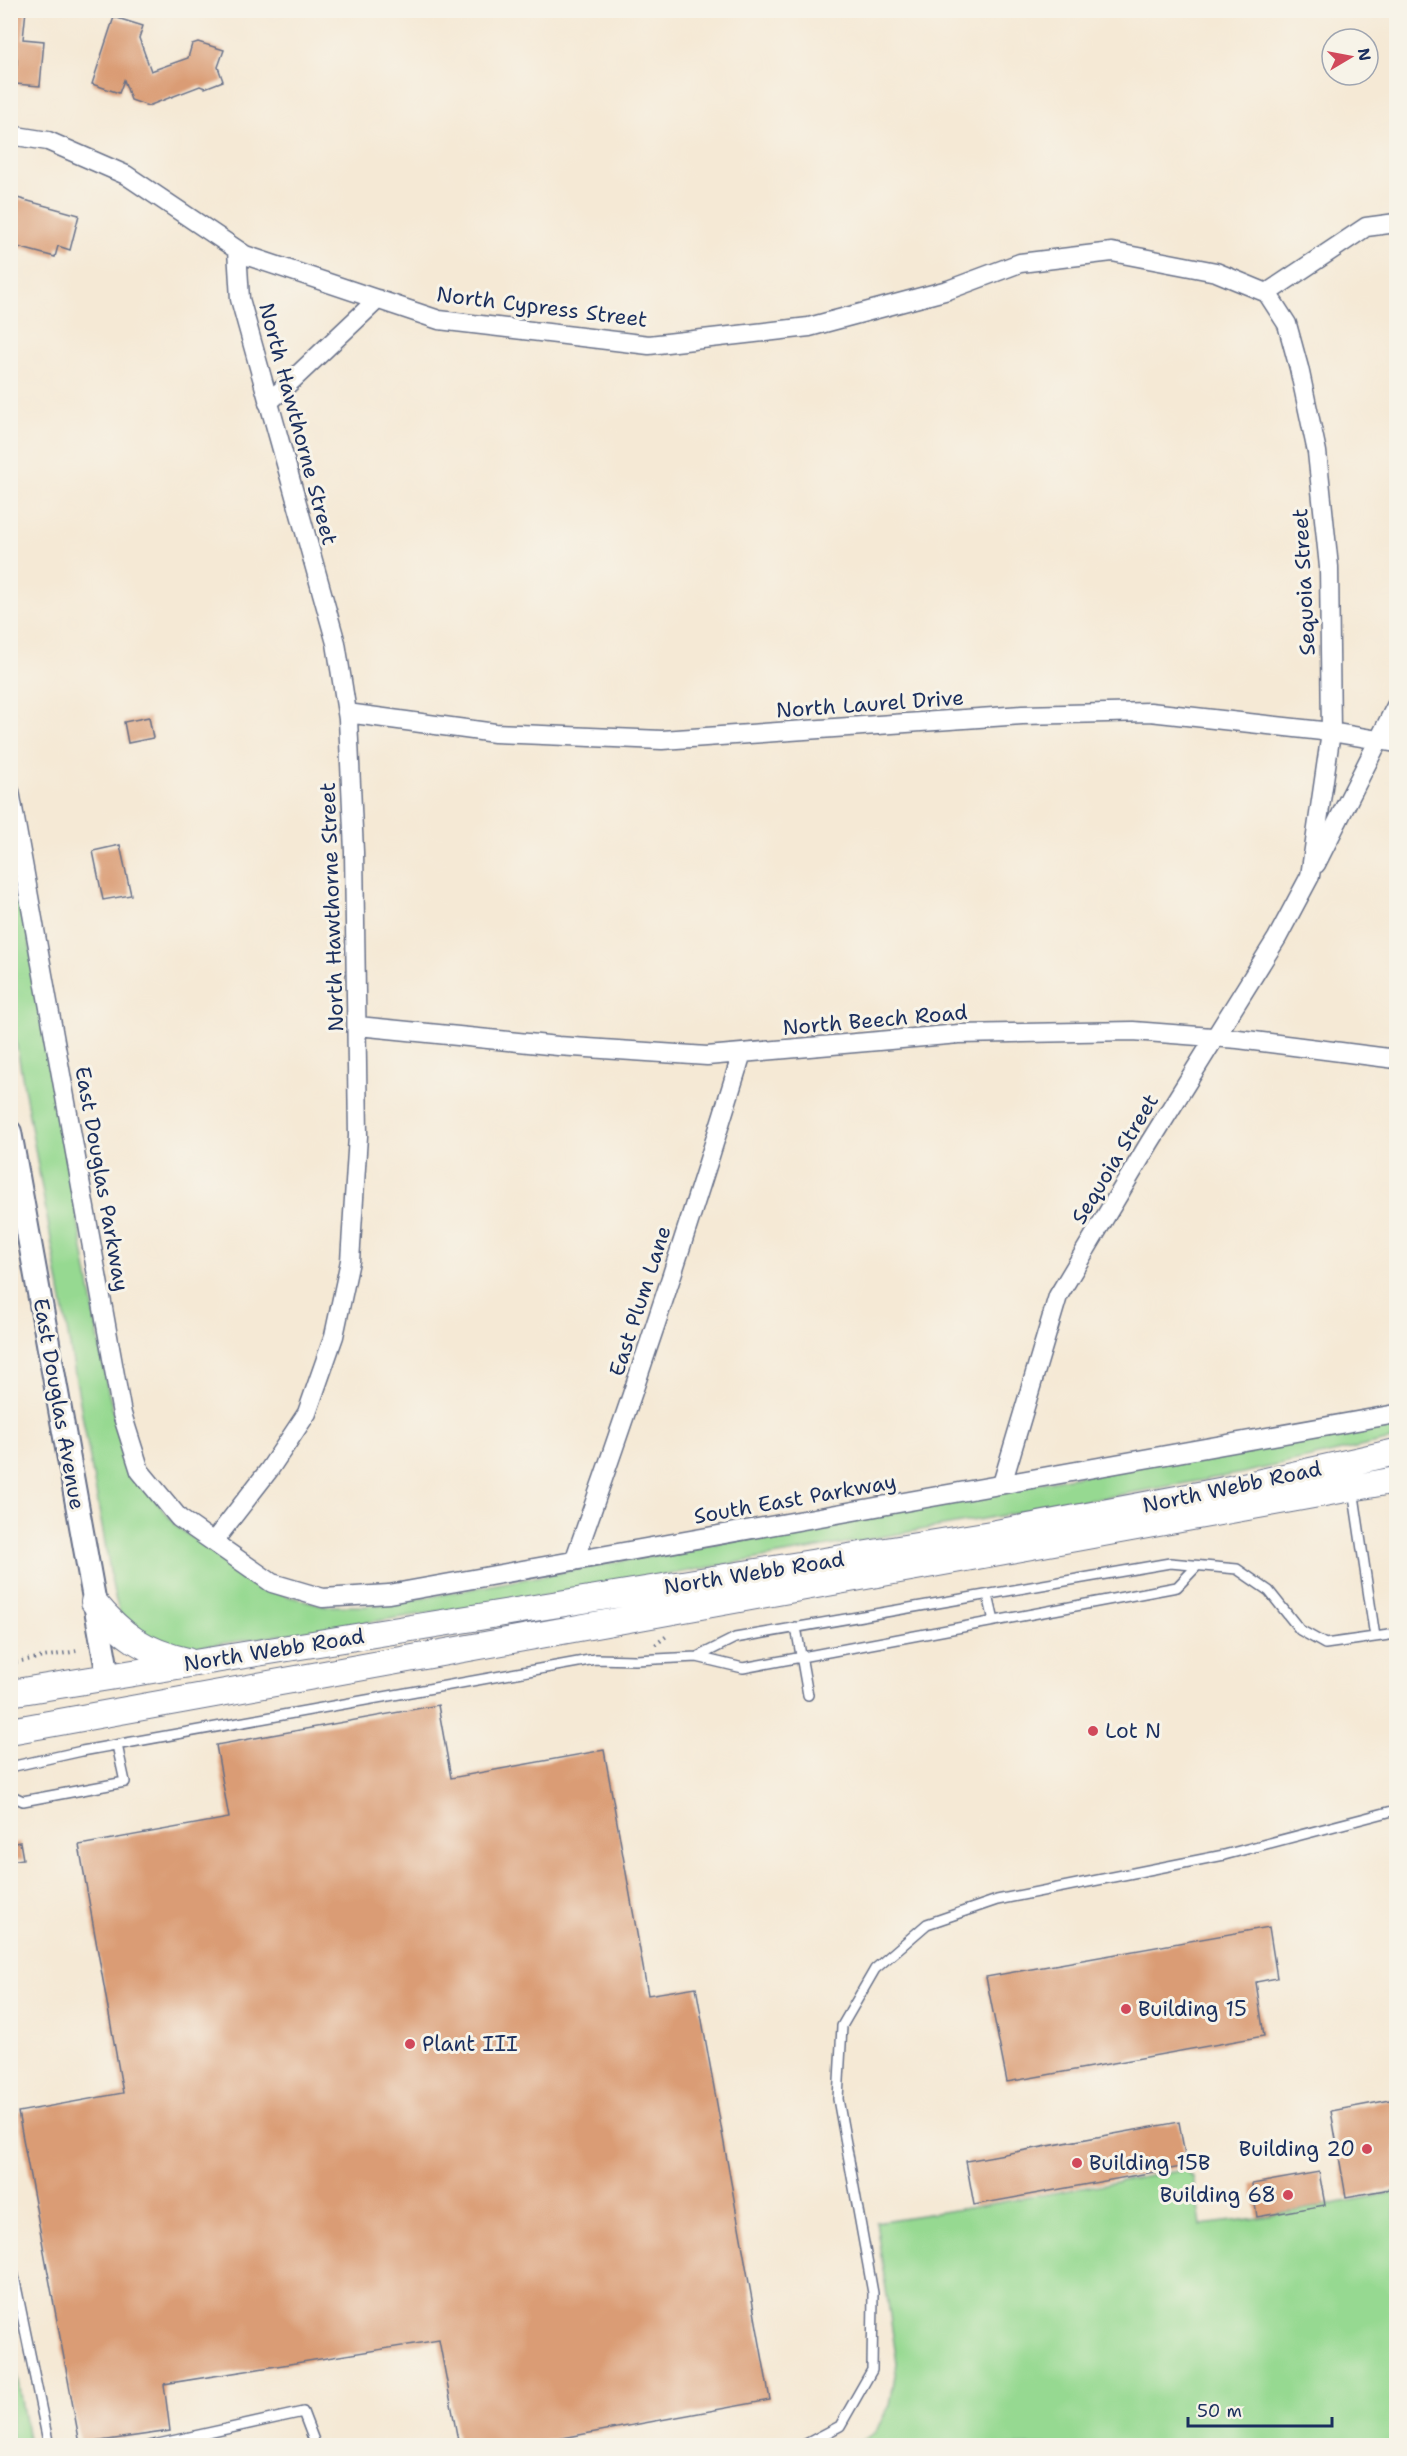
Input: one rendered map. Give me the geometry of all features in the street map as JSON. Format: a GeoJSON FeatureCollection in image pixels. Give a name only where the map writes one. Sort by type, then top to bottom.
{"type":"FeatureCollection","features":[{"type":"Feature","properties":{"kind":"main road","name":"North Webb Road"},"geometry":{"type":"LineString","coordinates":[[10,1731],[1350,1475],[1396,1452]]}},
{"type":"Feature","properties":{"kind":"main road","name":"North Webb Road"},"geometry":{"type":"LineString","coordinates":[[10,1694],[108,1676],[992,1534],[1230,1488],[1350,1475],[1396,1480]]}},
{"type":"Feature","properties":{"kind":"main road"},"geometry":{"type":"LineString","coordinates":[[94,1602],[125,1635],[144,1647],[164,1656],[193,1663]]}},
{"type":"Feature","properties":{"kind":"main road"},"geometry":{"type":"LineString","coordinates":[[59,1722],[102,1688],[108,1676],[117,1689],[132,1700],[150,1705]]}},
{"type":"Feature","properties":{"kind":"street","name":"North Cypress Street"},"geometry":{"type":"LineString","coordinates":[[10,135],[48,141],[126,175],[245,255],[439,320],[649,345],[809,327],[948,290],[1020,263],[1112,252],[1216,272],[1267,293]]}},
{"type":"Feature","properties":{"kind":"street"},"geometry":{"type":"LineString","coordinates":[[1267,293],[1366,227],[1396,223]]}},
{"type":"Feature","properties":{"kind":"street","name":"North Hawthorne Street"},"geometry":{"type":"LineString","coordinates":[[214,1541],[269,1470],[307,1413],[334,1336],[350,1261],[358,1136],[354,852],[347,713],[336,643],[240,299],[237,250]]}},
{"type":"Feature","properties":{"kind":"street","name":"Sequoia Street"},"geometry":{"type":"LineString","coordinates":[[1267,293],[1287,324],[1299,368],[1317,452],[1329,567],[1331,732],[1310,876]]}},
{"type":"Feature","properties":{"kind":"street"},"geometry":{"type":"LineString","coordinates":[[268,403],[378,299]]}},
{"type":"Feature","properties":{"kind":"street","name":"Sequoia Street"},"geometry":{"type":"LineString","coordinates":[[1002,1484],[1058,1296],[1277,938],[1388,741],[1396,706]]}},
{"type":"Feature","properties":{"kind":"street","name":"North Laurel Drive"},"geometry":{"type":"LineString","coordinates":[[347,713],[495,733],[662,740],[1022,715],[1150,712],[1331,732],[1388,741]]}},
{"type":"Feature","properties":{"kind":"street","name":"East Douglas Parkway"},"geometry":{"type":"LineString","coordinates":[[10,791],[122,1414],[140,1471],[179,1518],[214,1541]]}},
{"type":"Feature","properties":{"kind":"street","name":"North Beech Road"},"geometry":{"type":"LineString","coordinates":[[358,1026],[558,1046],[707,1056],[959,1034],[1133,1031],[1216,1037],[1396,1059]]}},
{"type":"Feature","properties":{"kind":"street","name":"East Plum Lane"},"geometry":{"type":"LineString","coordinates":[[574,1561],[697,1201],[742,1053]]}},
{"type":"Feature","properties":{"kind":"street","name":"East Douglas Avenue"},"geometry":{"type":"LineString","coordinates":[[10,1132],[108,1676]]}},
{"type":"Feature","properties":{"kind":"street","name":"South East Parkway"},"geometry":{"type":"LineString","coordinates":[[214,1541],[272,1583],[323,1598],[389,1594],[1396,1414]]}},
{"type":"Feature","properties":{"kind":"lane"},"geometry":{"type":"LineString","coordinates":[[1350,1475],[1375,1637]]}},
{"type":"Feature","properties":{"kind":"lane"},"geometry":{"type":"LineString","coordinates":[[697,1657],[735,1638],[1170,1563],[1237,1569],[1269,1591],[1300,1630],[1325,1644],[1396,1634]]}},
{"type":"Feature","properties":{"kind":"lane"},"geometry":{"type":"LineString","coordinates":[[10,1767],[117,1745],[595,1659],[697,1657],[743,1668],[1177,1587],[1197,1566]]}},
{"type":"Feature","properties":{"kind":"lane"},"geometry":{"type":"LineString","coordinates":[[988,1594],[994,1622]]}},
{"type":"Feature","properties":{"kind":"lane"},"geometry":{"type":"LineString","coordinates":[[796,1628],[808,1695]]}},
{"type":"Feature","properties":{"kind":"lane"},"geometry":{"type":"LineString","coordinates":[[10,1795],[23,1801],[125,1782],[117,1745]]}},
{"type":"Feature","properties":{"kind":"lane"},"geometry":{"type":"LineString","coordinates":[[802,2445],[840,2426],[872,2370],[873,2294],[838,2099],[842,2026],[875,1969],[927,1924],[997,1900],[1224,1855],[1396,1810]]}},
{"type":"Feature","properties":{"kind":"lane"},"geometry":{"type":"LineString","coordinates":[[10,2257],[49,2445]]}},
{"type":"Feature","properties":{"kind":"lane"},"geometry":{"type":"LineString","coordinates":[[149,2445],[303,2412],[316,2445]]}},
{"type":"Feature","properties":{"kind":"path"},"geometry":{"type":"LineString","coordinates":[[635,1660],[672,1632]]}},
{"type":"Feature","properties":{"kind":"path"},"geometry":{"type":"LineString","coordinates":[[10,1664],[76,1651]]}},
{"type":"Feature","properties":{"kind":"green space"},"geometry":{"type":"Polygon","coordinates":[[[10,831],[107,1386],[122,1446],[148,1490],[176,1526],[251,1580],[287,1596],[328,1606],[366,1606],[401,1602],[1396,1417],[1396,1439],[1243,1473],[553,1595],[192,1648],[164,1648],[120,1614],[114,1594],[11,1014],[10,831]]]}},
{"type":"Feature","properties":{"kind":"green space"},"geometry":{"type":"Polygon","coordinates":[[[1184,2170],[1193,2177],[1201,2225],[1258,2218],[1396,2192],[1396,2445],[854,2446],[875,2432],[890,2405],[897,2363],[876,2222],[1184,2170]]]}},
{"type":"Feature","properties":{"kind":"green space"},"geometry":{"type":"Polygon","coordinates":[[[11,2342],[29,2445],[11,2445],[11,2342]]]}},
{"type":"Feature","properties":{"kind":"building"},"geometry":{"type":"Polygon","coordinates":[[[10,10],[26,10],[23,39],[44,41],[40,86],[15,84],[17,60],[10,60],[10,10]]]}},
{"type":"Feature","properties":{"kind":"building"},"geometry":{"type":"Polygon","coordinates":[[[114,17],[143,26],[139,38],[151,71],[188,58],[192,44],[198,42],[224,50],[218,67],[223,81],[205,88],[200,86],[148,106],[131,100],[124,80],[119,93],[92,84],[114,17]]]}},
{"type":"Feature","properties":{"kind":"building"},"geometry":{"type":"Polygon","coordinates":[[[10,196],[79,215],[70,250],[58,246],[55,257],[10,245],[10,196]]]}},
{"type":"Feature","properties":{"kind":"building"},"geometry":{"type":"Polygon","coordinates":[[[149,717],[153,738],[128,743],[124,722],[149,717]]]}},
{"type":"Feature","properties":{"kind":"building"},"geometry":{"type":"Polygon","coordinates":[[[120,845],[131,895],[103,900],[93,851],[120,845]]]}},
{"type":"Feature","properties":{"kind":"building","name":"Plant III"},"geometry":{"type":"Polygon","coordinates":[[[438,1705],[451,1778],[604,1750],[648,1995],[696,1987],[770,2400],[519,2446],[459,2446],[439,2340],[164,2384],[170,2431],[80,2444],[18,2112],[123,2093],[79,1845],[229,1818],[216,1745],[438,1705]]]}},
{"type":"Feature","properties":{"kind":"building"},"geometry":{"type":"Polygon","coordinates":[[[20,1842],[23,1859],[10,1861],[10,1844],[20,1842]]]}},
{"type":"Feature","properties":{"kind":"building","name":"Building 15"},"geometry":{"type":"Polygon","coordinates":[[[1269,1927],[1277,1978],[1256,1982],[1264,2036],[1007,2082],[986,1977],[1269,1927]]]}},
{"type":"Feature","properties":{"kind":"building","name":"Building 20"},"geometry":{"type":"Polygon","coordinates":[[[1396,2099],[1396,2188],[1346,2197],[1331,2111],[1396,2099]]]}},
{"type":"Feature","properties":{"kind":"building","name":"Building 15B"},"geometry":{"type":"Polygon","coordinates":[[[1179,2122],[1187,2166],[974,2205],[966,2161],[1179,2122]]]}},
{"type":"Feature","properties":{"kind":"building","name":"Building 68"},"geometry":{"type":"Polygon","coordinates":[[[1319,2172],[1325,2205],[1257,2217],[1252,2184],[1319,2172]]]}},
{"type":"Feature","properties":{"kind":"place","name":"Lot N"},"geometry":{"type":"Point","coordinates":[1093,1731]}},
{"type":"Feature","properties":{"kind":"place","name":"Building 15"},"geometry":{"type":"Point","coordinates":[1126,2009]}},
{"type":"Feature","properties":{"kind":"place","name":"Plant III"},"geometry":{"type":"Point","coordinates":[410,2044]}},
{"type":"Feature","properties":{"kind":"place","name":"Building 20"},"geometry":{"type":"Point","coordinates":[1367,2149]}},
{"type":"Feature","properties":{"kind":"place","name":"Building 15B"},"geometry":{"type":"Point","coordinates":[1077,2163]}},
{"type":"Feature","properties":{"kind":"place","name":"Building 68"},"geometry":{"type":"Point","coordinates":[1288,2195]}}]}
